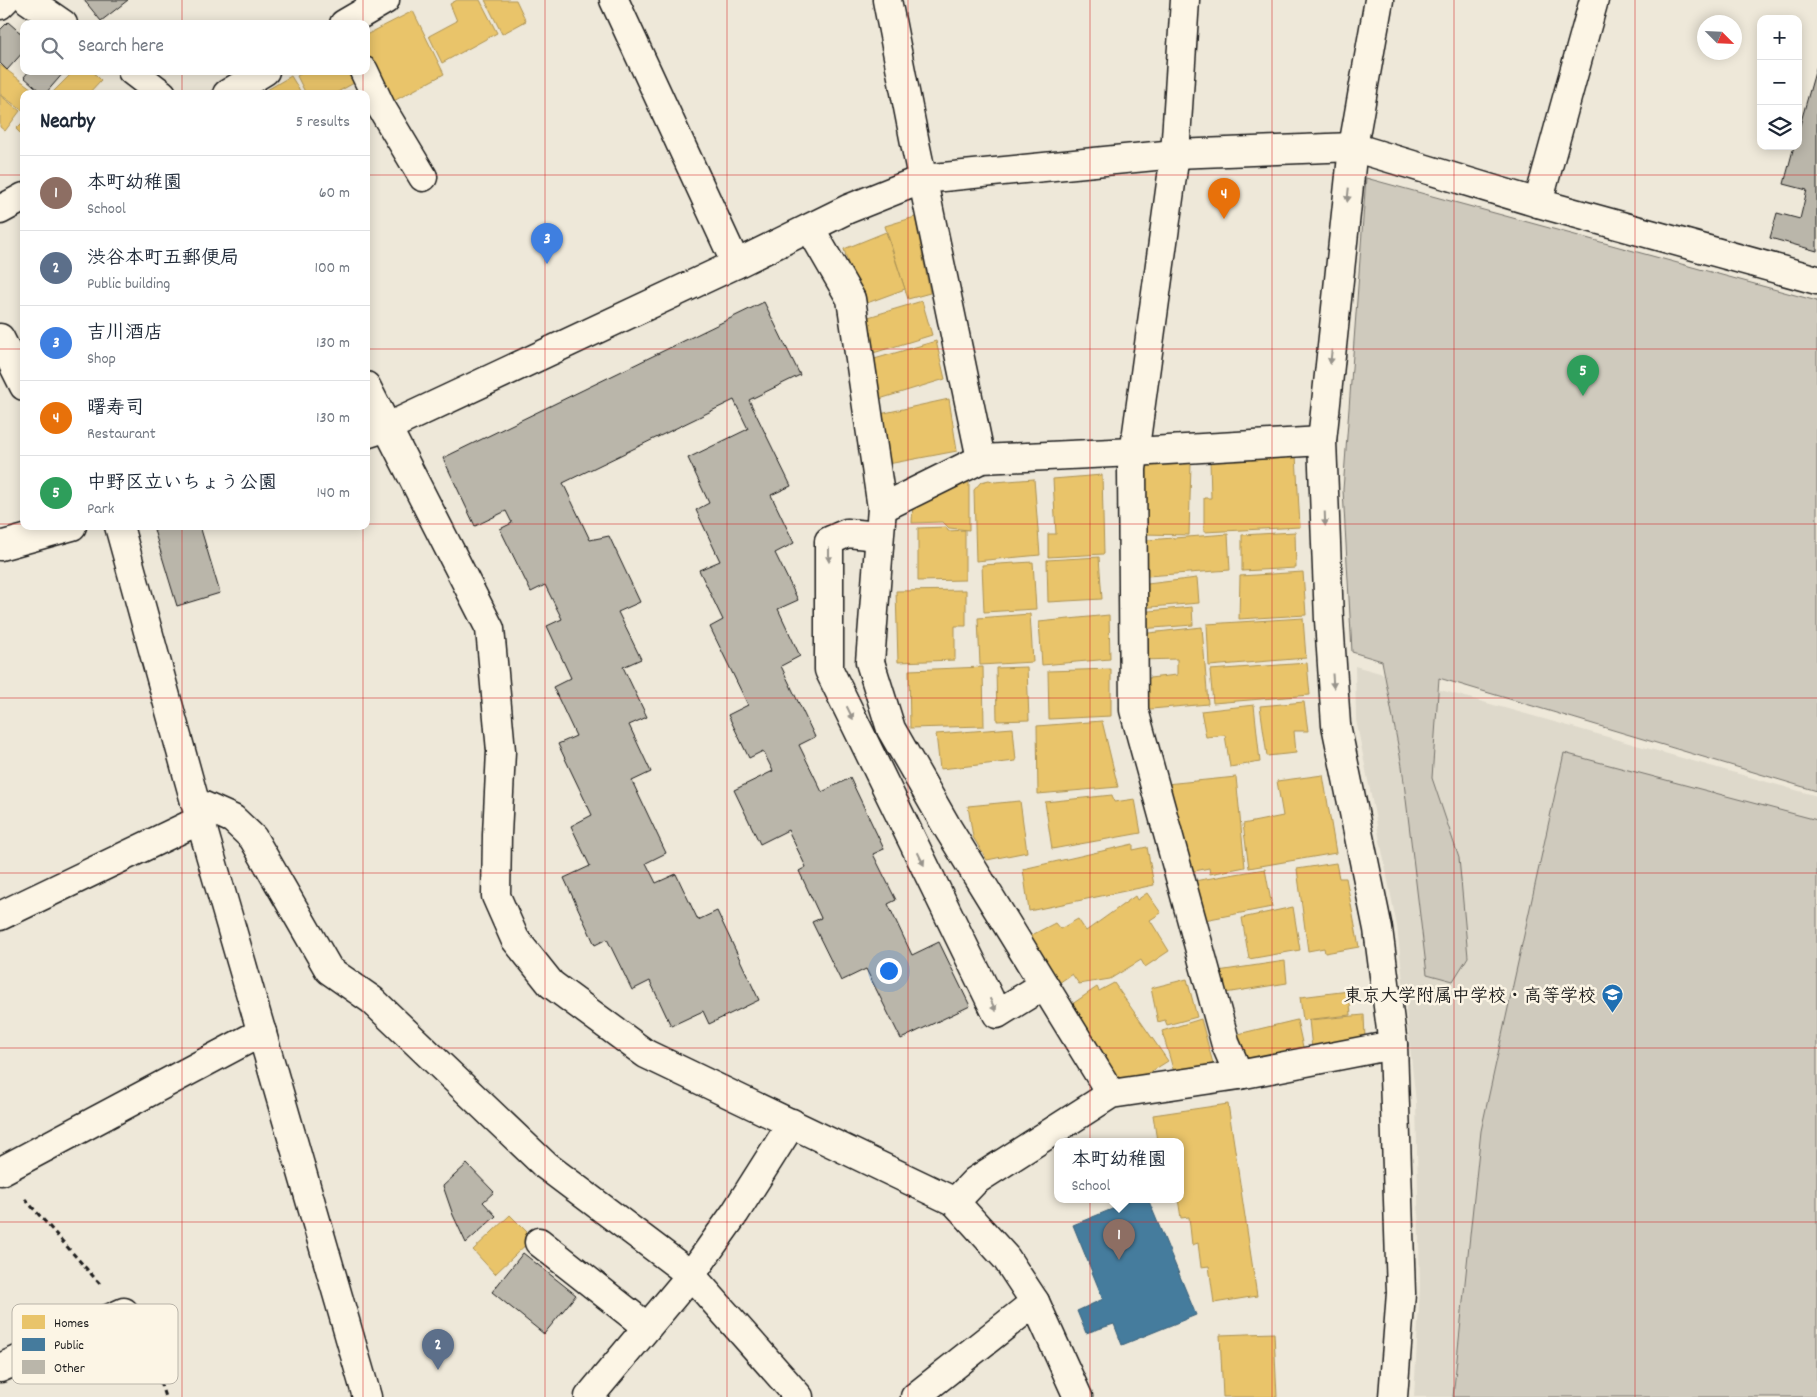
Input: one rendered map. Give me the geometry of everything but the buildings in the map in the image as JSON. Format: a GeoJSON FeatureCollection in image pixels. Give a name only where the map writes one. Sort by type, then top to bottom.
{"type":"FeatureCollection","features":[{"type":"Feature","properties":{"kind":"street"},"geometry":{"type":"LineString","coordinates":[[0,5],[5,0]]}},
{"type":"Feature","properties":{"kind":"street"},"geometry":{"type":"LineString","coordinates":[[28,0],[56,20]]}},
{"type":"Feature","properties":{"kind":"street"},"geometry":{"type":"LineString","coordinates":[[351,20],[385,0]]}},
{"type":"Feature","properties":{"kind":"street"},"geometry":{"type":"LineString","coordinates":[[614,0],[736,264]]}},
{"type":"Feature","properties":{"kind":"street"},"geometry":{"type":"LineString","coordinates":[[887,0],[981,459]]}},
{"type":"Feature","properties":{"kind":"street"},"geometry":{"type":"LineString","coordinates":[[1185,0],[1175,154],[1132,469],[1134,710],[1226,1046],[1239,1075]]}},
{"type":"Feature","properties":{"kind":"street"},"geometry":{"type":"LineString","coordinates":[[1379,0],[1353,147],[1322,441],[1329,620],[1336,725],[1378,929],[1394,1045],[1400,1293],[1393,1397]]}},
{"type":"Feature","properties":{"kind":"street"},"geometry":{"type":"LineString","coordinates":[[1538,203],[1594,0]]}},
{"type":"Feature","properties":{"kind":"street"},"geometry":{"type":"LineString","coordinates":[[137,75],[157,90]]}},
{"type":"Feature","properties":{"kind":"street"},"geometry":{"type":"LineString","coordinates":[[233,90],[258,75]]}},
{"type":"Feature","properties":{"kind":"street"},"geometry":{"type":"LineString","coordinates":[[366,75],[381,107],[422,177]]}},
{"type":"Feature","properties":{"kind":"street"},"geometry":{"type":"LineString","coordinates":[[377,430],[736,264],[848,209],[923,179],[1175,154],[1353,147],[1538,203],[1817,280]]}},
{"type":"Feature","properties":{"kind":"street"},"geometry":{"type":"LineString","coordinates":[[0,210],[20,199]]}},
{"type":"Feature","properties":{"kind":"street"},"geometry":{"type":"LineString","coordinates":[[810,228],[851,299],[882,508],[870,662],[891,729],[947,827],[1111,1094]]}},
{"type":"Feature","properties":{"kind":"street"},"geometry":{"type":"LineString","coordinates":[[0,338],[20,378]]}},
{"type":"Feature","properties":{"kind":"street"},"geometry":{"type":"LineString","coordinates":[[370,402],[377,430],[490,629],[501,750],[496,834],[496,896],[515,939],[551,984],[646,1054],[955,1202],[1006,1258],[1036,1302],[1078,1397]]}},
{"type":"Feature","properties":{"kind":"street"},"geometry":{"type":"LineString","coordinates":[[882,508],[981,459],[1322,441]]}},
{"type":"Feature","properties":{"kind":"street"},"geometry":{"type":"LineString","coordinates":[[0,546],[58,530]]}},
{"type":"Feature","properties":{"kind":"street"},"geometry":{"type":"LineString","coordinates":[[120,530],[198,811],[367,1397]]}},
{"type":"Feature","properties":{"kind":"street"},"geometry":{"type":"LineString","coordinates":[[879,536],[847,534],[828,541],[829,670],[997,1014],[1044,985]]}},
{"type":"Feature","properties":{"kind":"street"},"geometry":{"type":"LineString","coordinates":[[0,916],[198,811],[233,819],[253,838],[329,970],[372,1000],[544,1165],[691,1275],[799,1397]]}},
{"type":"Feature","properties":{"kind":"street"},"geometry":{"type":"LineString","coordinates":[[1,1171],[262,1032]]}},
{"type":"Feature","properties":{"kind":"street"},"geometry":{"type":"LineString","coordinates":[[955,1202],[975,1181],[1111,1094],[1239,1075],[1394,1045]]}},
{"type":"Feature","properties":{"kind":"street"},"geometry":{"type":"LineString","coordinates":[[589,1397],[691,1275],[735,1213],[792,1123]]}},
{"type":"Feature","properties":{"kind":"street"},"geometry":{"type":"LineString","coordinates":[[539,1242],[647,1328]]}},
{"type":"Feature","properties":{"kind":"street"},"geometry":{"type":"LineString","coordinates":[[914,1397],[1036,1302]]}},
{"type":"Feature","properties":{"kind":"path"},"geometry":{"type":"LineString","coordinates":[[1,1171],[117,1304]]}},
{"type":"Feature","properties":{"kind":"path"},"geometry":{"type":"LineString","coordinates":[[161,1384],[165,1397]]}},
{"type":"Feature","properties":{"kind":"shaded area"},"geometry":{"type":"Polygon","coordinates":[[[1366,178],[1817,301],[1817,791],[1439,678],[1432,778],[1459,858],[1468,957],[1453,981],[1427,974],[1402,766],[1382,661],[1352,652],[1343,490],[1366,178]]]}},
{"type":"Feature","properties":{"kind":"shaded area","name":"東京大学附属中学校・高等学校"},"geometry":{"type":"Polygon","coordinates":[[[1355,666],[1817,796],[1817,1397],[1414,1397],[1420,1286],[1416,1103],[1397,926],[1356,720],[1355,666]]]}},
{"type":"Feature","properties":{"kind":"shaded area","name":"東京大学附属中学校・高等学校"},"geometry":{"type":"Polygon","coordinates":[[[1564,753],[1817,820],[1817,1397],[1453,1397],[1481,1131],[1564,753]]]}},
{"type":"Feature","properties":{"kind":"place","name":"曙寿司"},"geometry":{"type":"Point","coordinates":[1224,219]}},
{"type":"Feature","properties":{"kind":"place","name":"吉川酒店"},"geometry":{"type":"Point","coordinates":[547,264]}},
{"type":"Feature","properties":{"kind":"place","name":"中野区立いちょう公園"},"geometry":{"type":"Point","coordinates":[1583,396]}},
{"type":"Feature","properties":{"kind":"place","name":"東京大学附属中学校・高等学校"},"geometry":{"type":"Point","coordinates":[1612,1014]}},
{"type":"Feature","properties":{"kind":"place","name":"本町幼稚園"},"geometry":{"type":"Point","coordinates":[1119,1260]}},
{"type":"Feature","properties":{"kind":"place","name":"渋谷本町五郵便局"},"geometry":{"type":"Point","coordinates":[438,1370]}}]}
